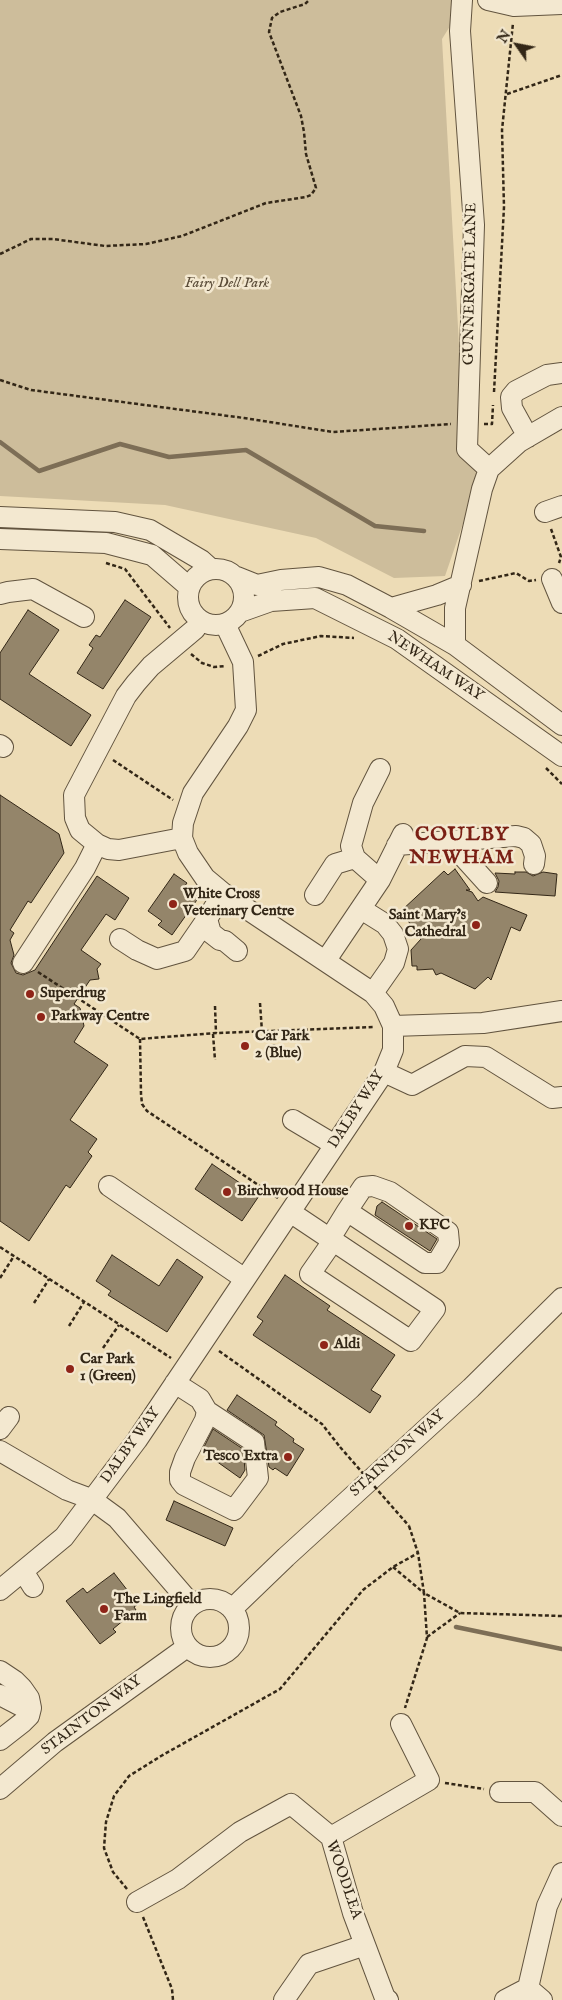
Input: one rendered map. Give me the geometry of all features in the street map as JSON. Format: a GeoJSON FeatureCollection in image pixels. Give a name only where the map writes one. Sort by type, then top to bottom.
{"type":"FeatureCollection","features":[{"type":"Feature","properties":{"kind":"street","name":"GUNNERGATE LANE"},"geometry":{"type":"LineString","coordinates":[[462,0],[460,31],[474,225],[467,449],[489,469]]}},
{"type":"Feature","properties":{"kind":"street"},"geometry":{"type":"LineString","coordinates":[[488,0],[514,6],[562,4]]}},
{"type":"Feature","properties":{"kind":"street"},"geometry":{"type":"LineString","coordinates":[[528,437],[512,408],[512,397],[516,391],[548,376],[562,373]]}},
{"type":"Feature","properties":{"kind":"street"},"geometry":{"type":"LineString","coordinates":[[455,645],[455,608],[482,489],[489,469],[519,442],[562,417]]}},
{"type":"Feature","properties":{"kind":"street","name":"NEWHAM WAY"},"geometry":{"type":"LineString","coordinates":[[0,517],[115,522],[150,530],[201,560],[212,569],[221,569],[257,585],[281,580],[319,577],[347,586],[391,608],[455,645],[562,725]]}},
{"type":"Feature","properties":{"kind":"street"},"geometry":{"type":"LineString","coordinates":[[0,539],[106,544],[152,555],[189,587],[194,578],[202,572],[212,569]]}},
{"type":"Feature","properties":{"kind":"street"},"geometry":{"type":"LineString","coordinates":[[237,577],[243,586],[245,596],[233,618],[243,662],[246,710],[238,726],[193,793],[186,809],[183,823],[182,838],[188,853],[205,878],[222,893],[326,960],[373,993],[384,1006],[394,1026],[483,1023],[562,1011]]}},
{"type":"Feature","properties":{"kind":"street"},"geometry":{"type":"LineString","coordinates":[[552,579],[562,602]]}},
{"type":"Feature","properties":{"kind":"street"},"geometry":{"type":"LineString","coordinates":[[391,608],[437,595],[461,585]]}},
{"type":"Feature","properties":{"kind":"street","name":"NEWHAM WAY"},"geometry":{"type":"LineString","coordinates":[[189,587],[188,603],[192,612],[198,620],[208,624],[233,618],[271,601],[315,598],[397,639],[562,756]]}},
{"type":"Feature","properties":{"kind":"street"},"geometry":{"type":"LineString","coordinates":[[0,594],[33,589],[84,617]]}},
{"type":"Feature","properties":{"kind":"street"},"geometry":{"type":"LineString","coordinates":[[182,838],[119,850],[108,848],[97,844],[80,830],[73,807],[74,795],[97,750],[136,683],[151,666],[187,635]]}},
{"type":"Feature","properties":{"kind":"street"},"geometry":{"type":"LineString","coordinates":[[380,769],[363,803],[351,846],[355,858],[380,880]]}},
{"type":"Feature","properties":{"kind":"street"},"geometry":{"type":"LineString","coordinates":[[326,960],[380,880],[400,839],[449,841],[516,836],[524,838],[531,844],[535,856],[534,864]]}},
{"type":"Feature","properties":{"kind":"street"},"geometry":{"type":"LineString","coordinates":[[449,841],[487,883]]}},
{"type":"Feature","properties":{"kind":"street"},"geometry":{"type":"LineString","coordinates":[[23,963],[85,868],[97,844]]}},
{"type":"Feature","properties":{"kind":"street"},"geometry":{"type":"LineString","coordinates":[[315,895],[336,864],[355,858]]}},
{"type":"Feature","properties":{"kind":"street"},"geometry":{"type":"LineString","coordinates":[[120,939],[137,950],[157,959],[185,951],[222,893]]}},
{"type":"Feature","properties":{"kind":"street"},"geometry":{"type":"LineString","coordinates":[[361,909],[385,924],[393,934],[398,948],[394,963],[373,993]]}},
{"type":"Feature","properties":{"kind":"street"},"geometry":{"type":"LineString","coordinates":[[207,919],[210,933],[220,940],[226,941],[237,950]]}},
{"type":"Feature","properties":{"kind":"street","name":"DALBY WAY"},"geometry":{"type":"LineString","coordinates":[[192,1605],[117,1518],[91,1499],[137,1440],[384,1072],[393,1050],[394,1026]]}},
{"type":"Feature","properties":{"kind":"street"},"geometry":{"type":"LineString","coordinates":[[384,1072],[412,1085],[465,1056],[486,1057],[552,1098],[562,1097]]}},
{"type":"Feature","properties":{"kind":"street"},"geometry":{"type":"LineString","coordinates":[[293,1120],[334,1145]]}},
{"type":"Feature","properties":{"kind":"street"},"geometry":{"type":"LineString","coordinates":[[109,1186],[245,1279]]}},
{"type":"Feature","properties":{"kind":"street"},"geometry":{"type":"LineString","coordinates":[[291,1210],[332,1239],[435,1308],[411,1341],[310,1274],[332,1239],[347,1212],[363,1187],[373,1186],[390,1192],[448,1232],[450,1243],[437,1263],[425,1263],[347,1212]]}},
{"type":"Feature","properties":{"kind":"street","name":"STAINTON WAY"},"geometry":{"type":"LineString","coordinates":[[232,1609],[286,1557],[471,1388],[562,1298]]}},
{"type":"Feature","properties":{"kind":"street"},"geometry":{"type":"LineString","coordinates":[[180,1375],[200,1399],[207,1411],[254,1442],[258,1478],[234,1510],[184,1485],[180,1480],[180,1472],[185,1458],[205,1420],[207,1411]]}},
{"type":"Feature","properties":{"kind":"street"},"geometry":{"type":"LineString","coordinates":[[0,1451],[67,1490],[91,1499],[64,1537],[28,1579],[0,1590]]}},
{"type":"Feature","properties":{"kind":"street"},"geometry":{"type":"LineString","coordinates":[[210,1598],[218,1600],[232,1609],[238,1618],[238,1638],[224,1654],[215,1657],[204,1657],[194,1654],[187,1647],[181,1636],[181,1624],[185,1612],[192,1605],[210,1598]]}},
{"type":"Feature","properties":{"kind":"street","name":"STAINTON WAY"},"geometry":{"type":"LineString","coordinates":[[0,1789],[55,1742],[187,1647]]}},
{"type":"Feature","properties":{"kind":"street"},"geometry":{"type":"LineString","coordinates":[[0,1671],[22,1688],[29,1698],[31,1708],[29,1716],[0,1740]]}},
{"type":"Feature","properties":{"kind":"street"},"geometry":{"type":"LineString","coordinates":[[0,1680],[7,1686],[21,1706]]}},
{"type":"Feature","properties":{"kind":"street"},"geometry":{"type":"LineString","coordinates":[[0,1695],[21,1706]]}},
{"type":"Feature","properties":{"kind":"street"},"geometry":{"type":"LineString","coordinates":[[0,1732],[17,1718],[21,1706]]}},
{"type":"Feature","properties":{"kind":"street"},"geometry":{"type":"LineString","coordinates":[[331,1838],[429,1780],[401,1724]]}},
{"type":"Feature","properties":{"kind":"street"},"geometry":{"type":"LineString","coordinates":[[500,1792],[535,1792],[562,1816]]}},
{"type":"Feature","properties":{"kind":"street","name":"WOODLEA"},"geometry":{"type":"LineString","coordinates":[[137,1902],[178,1879],[240,1832],[291,1804],[331,1838],[353,1913],[385,1998],[388,2000]]}},
{"type":"Feature","properties":{"kind":"street"},"geometry":{"type":"LineString","coordinates":[[505,2000],[535,1994],[555,1912],[562,1873]]}},
{"type":"Feature","properties":{"kind":"street"},"geometry":{"type":"LineString","coordinates":[[284,2000],[309,1964],[365,1945]]}},
{"type":"Feature","properties":{"kind":"path"},"geometry":{"type":"LineString","coordinates":[[0,254],[31,239],[105,246],[146,244],[182,236],[266,203],[306,197],[311,194],[316,188],[306,154],[301,116],[269,32],[272,18],[280,12],[305,4],[309,0]]}},
{"type":"Feature","properties":{"kind":"path"},"geometry":{"type":"LineString","coordinates":[[494,394],[504,207],[502,130],[507,94],[514,6]]}},
{"type":"Feature","properties":{"kind":"path"},"geometry":{"type":"LineString","coordinates":[[507,94],[562,75]]}},
{"type":"Feature","properties":{"kind":"path"},"geometry":{"type":"LineString","coordinates":[[0,380],[31,390],[244,418],[333,432],[468,422],[492,424],[493,404]]}},
{"type":"Feature","properties":{"kind":"path"},"geometry":{"type":"LineString","coordinates":[[461,585],[516,573],[529,580],[552,579],[561,557],[553,509]]}},
{"type":"Feature","properties":{"kind":"path"},"geometry":{"type":"LineString","coordinates":[[102,561],[125,569],[187,635],[202,663],[214,667],[225,667],[243,662],[284,644],[321,636],[352,638],[360,641]]}},
{"type":"Feature","properties":{"kind":"path"},"geometry":{"type":"LineString","coordinates":[[97,750],[186,809]]}},
{"type":"Feature","properties":{"kind":"path"},"geometry":{"type":"LineString","coordinates":[[544,766],[562,784]]}},
{"type":"Feature","properties":{"kind":"path"},"geometry":{"type":"LineString","coordinates":[[23,963],[140,1038],[373,1027]]}},
{"type":"Feature","properties":{"kind":"path"},"geometry":{"type":"LineString","coordinates":[[260,1003],[262,1032]]}},
{"type":"Feature","properties":{"kind":"path"},"geometry":{"type":"LineString","coordinates":[[215,1006],[215,1060]]}},
{"type":"Feature","properties":{"kind":"path"},"geometry":{"type":"LineString","coordinates":[[274,1032],[274,1058]]}},
{"type":"Feature","properties":{"kind":"path"},"geometry":{"type":"LineString","coordinates":[[140,1038],[141,1094],[142,1104],[147,1111],[291,1210]]}},
{"type":"Feature","properties":{"kind":"path"},"geometry":{"type":"LineString","coordinates":[[0,1246],[119,1325],[180,1375]]}},
{"type":"Feature","properties":{"kind":"path"},"geometry":{"type":"LineString","coordinates":[[0,1278],[14,1256]]}},
{"type":"Feature","properties":{"kind":"path"},"geometry":{"type":"LineString","coordinates":[[34,1303],[49,1279]]}},
{"type":"Feature","properties":{"kind":"path"},"geometry":{"type":"LineString","coordinates":[[69,1326],[84,1302]]}},
{"type":"Feature","properties":{"kind":"path"},"geometry":{"type":"LineString","coordinates":[[103,1348],[119,1325]]}},
{"type":"Feature","properties":{"kind":"path"},"geometry":{"type":"LineString","coordinates":[[204,1340],[322,1424],[410,1526],[418,1553],[424,1593],[427,1638],[401,1724]]}},
{"type":"Feature","properties":{"kind":"path"},"geometry":{"type":"LineString","coordinates":[[173,2000],[172,1989],[137,1902],[113,1872],[104,1848],[106,1822],[114,1796],[129,1776],[280,1689],[363,1590],[393,1566],[418,1553]]}},
{"type":"Feature","properties":{"kind":"path"},"geometry":{"type":"LineString","coordinates":[[393,1566],[424,1593],[460,1613],[562,1616]]}},
{"type":"Feature","properties":{"kind":"path"},"geometry":{"type":"LineString","coordinates":[[427,1638],[460,1613]]}},
{"type":"Feature","properties":{"kind":"path"},"geometry":{"type":"LineString","coordinates":[[429,1780],[500,1792]]}},
{"type":"Feature","properties":{"kind":"green space","name":"Fairy Dell Park"},"geometry":{"type":"Polygon","coordinates":[[[0,0],[455,0],[462,7],[442,39],[465,453],[482,468],[445,576],[394,578],[316,538],[165,505],[0,496],[0,0]]]}},
{"type":"Feature","properties":{"kind":"building"},"geometry":{"type":"Polygon","coordinates":[[[125,600],[151,617],[103,689],[77,673],[93,648],[89,645],[96,635],[100,637],[125,600]]]}},
{"type":"Feature","properties":{"kind":"building"},"geometry":{"type":"Polygon","coordinates":[[[28,610],[59,630],[29,674],[91,715],[71,746],[0,699],[0,653],[28,610]]]}},
{"type":"Feature","properties":{"kind":"building","name":"Parkway Centre"},"geometry":{"type":"Polygon","coordinates":[[[0,795],[59,834],[64,853],[31,903],[28,901],[10,930],[14,933],[10,940],[14,955],[11,963],[16,973],[23,975],[35,970],[97,876],[129,898],[115,920],[106,914],[81,950],[101,964],[97,969],[99,979],[90,980],[74,1004],[80,1008],[84,1026],[74,1042],[108,1065],[70,1120],[97,1139],[88,1152],[92,1156],[70,1188],[66,1185],[29,1241],[0,1221],[0,795]]]}},
{"type":"Feature","properties":{"kind":"building","name":"Saint Mary's Cathedral"},"geometry":{"type":"Polygon","coordinates":[[[455,869],[470,890],[466,890],[472,892],[478,901],[483,897],[527,915],[520,931],[511,927],[491,980],[488,977],[475,989],[441,973],[436,975],[433,969],[417,970],[417,966],[412,966],[411,950],[421,939],[401,911],[444,871],[448,875],[455,869]]]}},
{"type":"Feature","properties":{"kind":"building"},"geometry":{"type":"Polygon","coordinates":[[[515,872],[526,872],[533,876],[543,872],[557,874],[555,896],[495,892],[499,881],[495,873],[515,874],[515,872]]]}},
{"type":"Feature","properties":{"kind":"building","name":"White Cross Veterinary Centre"},"geometry":{"type":"Polygon","coordinates":[[[174,874],[187,883],[184,887],[199,897],[172,935],[158,925],[162,921],[148,911],[174,874]]]}},
{"type":"Feature","properties":{"kind":"building","name":"Birchwood House"},"geometry":{"type":"Polygon","coordinates":[[[212,1164],[259,1196],[242,1221],[195,1189],[212,1164]]]}},
{"type":"Feature","properties":{"kind":"building"},"geometry":{"type":"Polygon","coordinates":[[[382,1202],[437,1239],[430,1251],[375,1215],[377,1206],[382,1202]]]}},
{"type":"Feature","properties":{"kind":"building"},"geometry":{"type":"Polygon","coordinates":[[[112,1255],[159,1286],[177,1259],[203,1277],[167,1332],[108,1295],[111,1291],[96,1281],[112,1255]]]}},
{"type":"Feature","properties":{"kind":"building","name":"Aldi"},"geometry":{"type":"Polygon","coordinates":[[[285,1275],[330,1306],[327,1310],[395,1355],[371,1390],[381,1396],[370,1413],[253,1335],[263,1321],[257,1317],[285,1275]]]}},
{"type":"Feature","properties":{"kind":"building"},"geometry":{"type":"Polygon","coordinates":[[[237,1395],[277,1422],[275,1425],[294,1439],[293,1442],[304,1449],[287,1476],[275,1468],[273,1470],[269,1467],[264,1435],[227,1410],[237,1395]]]}},
{"type":"Feature","properties":{"kind":"building"},"geometry":{"type":"Polygon","coordinates":[[[213,1429],[243,1449],[245,1470],[240,1478],[202,1451],[213,1429]]]}},
{"type":"Feature","properties":{"kind":"building"},"geometry":{"type":"Polygon","coordinates":[[[174,1501],[233,1528],[225,1546],[166,1520],[174,1501]]]}},
{"type":"Feature","properties":{"kind":"building","name":"The Lingfield Farm"},"geometry":{"type":"Polygon","coordinates":[[[114,1573],[138,1604],[134,1607],[136,1610],[113,1629],[116,1632],[100,1644],[66,1601],[83,1588],[87,1593],[114,1573]]]}},
{"type":"Feature","properties":{"kind":"waterway"},"geometry":{"type":"LineString","coordinates":[[0,442],[39,471],[120,444],[169,457],[246,450],[375,526],[424,531]]}},
{"type":"Feature","properties":{"kind":"waterway"},"geometry":{"type":"LineString","coordinates":[[456,1627],[562,1649]]}},
{"type":"Feature","properties":{"kind":"place","name":"White Cross Veterinary Centre"},"geometry":{"type":"Point","coordinates":[173,904]}},
{"type":"Feature","properties":{"kind":"place","name":"Saint Mary's Cathedral"},"geometry":{"type":"Point","coordinates":[476,925]}},
{"type":"Feature","properties":{"kind":"place","name":"Superdrug"},"geometry":{"type":"Point","coordinates":[30,994]}},
{"type":"Feature","properties":{"kind":"place","name":"Parkway Centre"},"geometry":{"type":"Point","coordinates":[41,1017]}},
{"type":"Feature","properties":{"kind":"place","name":"Car Park 2 (Blue)"},"geometry":{"type":"Point","coordinates":[245,1046]}},
{"type":"Feature","properties":{"kind":"place","name":"Birchwood House"},"geometry":{"type":"Point","coordinates":[227,1192]}},
{"type":"Feature","properties":{"kind":"place","name":"KFC"},"geometry":{"type":"Point","coordinates":[409,1226]}},
{"type":"Feature","properties":{"kind":"place","name":"Aldi"},"geometry":{"type":"Point","coordinates":[324,1345]}},
{"type":"Feature","properties":{"kind":"place","name":"Car Park 1 (Green)"},"geometry":{"type":"Point","coordinates":[70,1369]}},
{"type":"Feature","properties":{"kind":"place","name":"Tesco Extra"},"geometry":{"type":"Point","coordinates":[288,1457]}},
{"type":"Feature","properties":{"kind":"place","name":"The Lingfield Farm"},"geometry":{"type":"Point","coordinates":[104,1609]}},
{"type":"Feature","properties":{"kind":"district","name":"COULBY NEWHAM"},"geometry":{"type":"Point","coordinates":[462,848]}}]}
